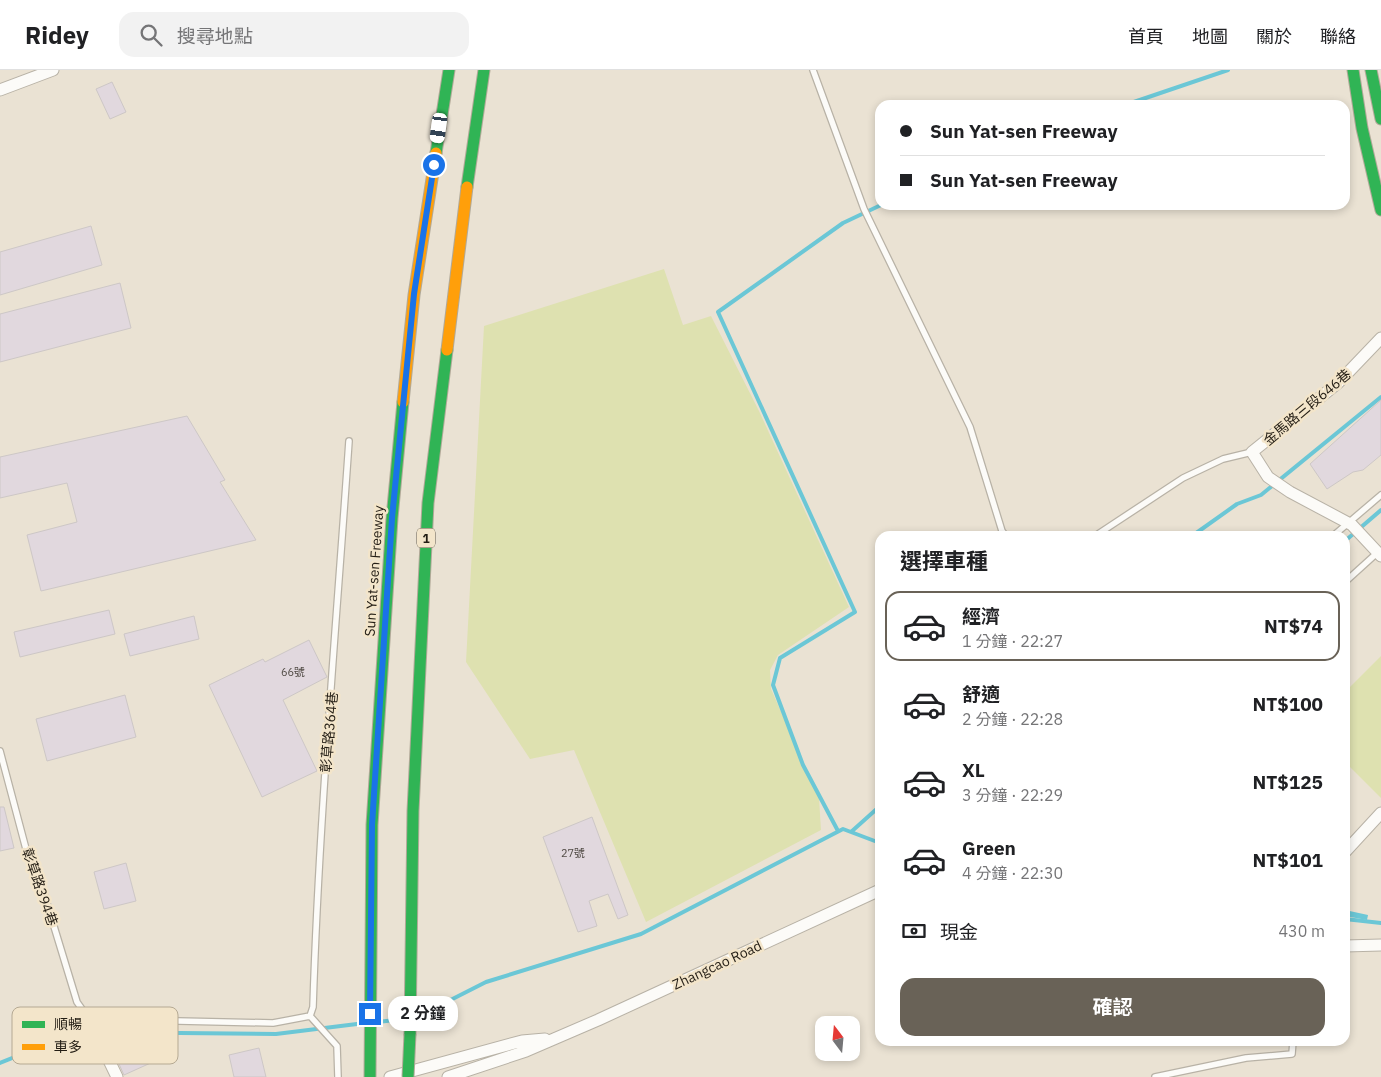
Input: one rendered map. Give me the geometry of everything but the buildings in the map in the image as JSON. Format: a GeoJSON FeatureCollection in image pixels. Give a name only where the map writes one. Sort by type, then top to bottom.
{"type":"FeatureCollection","features":[{"type":"Feature","properties":{"kind":"main road","name":"Sun Yat-sen Freeway"},"geometry":{"type":"LineString","coordinates":[[370,1077],[372,825],[392,518],[414,294],[449,70]]}},
{"type":"Feature","properties":{"kind":"main road","name":"1"},"geometry":{"type":"LineString","coordinates":[[408,1077],[413,811],[428,503],[471,153],[484,70]]}},
{"type":"Feature","properties":{"kind":"main road"},"geometry":{"type":"LineString","coordinates":[[1353,70],[1362,128],[1381,210]]}},
{"type":"Feature","properties":{"kind":"main road"},"geometry":{"type":"LineString","coordinates":[[1371,70],[1381,119]]}},
{"type":"Feature","properties":{"kind":"street"},"geometry":{"type":"LineString","coordinates":[[0,90],[53,70]]}},
{"type":"Feature","properties":{"kind":"street","name":"金馬路三段646巷"},"geometry":{"type":"LineString","coordinates":[[1252,452],[1338,383],[1381,338]]}},
{"type":"Feature","properties":{"kind":"street"},"geometry":{"type":"LineString","coordinates":[[1252,452],[1268,476],[1284,488],[1350,523],[1379,554]]}},
{"type":"Feature","properties":{"kind":"street"},"geometry":{"type":"LineString","coordinates":[[1350,847],[1381,813]]}},
{"type":"Feature","properties":{"kind":"street","name":"Zhangcao Road"},"geometry":{"type":"LineString","coordinates":[[448,1077],[554,1039],[598,1020],[875,892]]}},
{"type":"Feature","properties":{"kind":"street"},"geometry":{"type":"LineString","coordinates":[[1350,946],[1381,945]]}},
{"type":"Feature","properties":{"kind":"street","name":"Zhangcao Road"},"geometry":{"type":"LineString","coordinates":[[390,1077],[522,1041],[554,1039]]}},
{"type":"Feature","properties":{"kind":"street"},"geometry":{"type":"LineString","coordinates":[[111,1064],[117,1077]]}},
{"type":"Feature","properties":{"kind":"lane"},"geometry":{"type":"LineString","coordinates":[[813,70],[864,209],[970,427],[1002,531]]}},
{"type":"Feature","properties":{"kind":"lane","name":"彰草路364巷"},"geometry":{"type":"LineString","coordinates":[[312,1019],[317,884],[349,441]]}},
{"type":"Feature","properties":{"kind":"lane"},"geometry":{"type":"LineString","coordinates":[[1103,531],[1183,478],[1223,459],[1252,452]]}},
{"type":"Feature","properties":{"kind":"lane"},"geometry":{"type":"LineString","coordinates":[[1340,531],[1381,496]]}},
{"type":"Feature","properties":{"kind":"lane"},"geometry":{"type":"LineString","coordinates":[[1350,578],[1379,554]]}},
{"type":"Feature","properties":{"kind":"lane","name":"彰草路394巷"},"geometry":{"type":"LineString","coordinates":[[0,751],[26,849],[42,887],[77,1002],[80,1007]]}},
{"type":"Feature","properties":{"kind":"lane"},"geometry":{"type":"LineString","coordinates":[[178,1021],[273,1022],[312,1019],[337,1046],[338,1077]]}},
{"type":"Feature","properties":{"kind":"lane"},"geometry":{"type":"LineString","coordinates":[[1155,1077],[1246,1058],[1292,1054],[1292,1046]]}},
{"type":"Feature","properties":{"kind":"green space"},"geometry":{"type":"Polygon","coordinates":[[[664,269],[683,325],[711,316],[759,411],[849,607],[778,655],[770,670],[771,689],[819,798],[821,830],[646,922],[574,750],[530,759],[466,662],[484,326],[664,269]]]}},
{"type":"Feature","properties":{"kind":"green space"},"geometry":{"type":"Polygon","coordinates":[[[1381,656],[1381,798],[1350,767],[1350,687],[1381,656]]]}},
{"type":"Feature","properties":{"kind":"water"},"geometry":{"type":"Polygon","coordinates":[[[1350,911],[1368,915],[1367,920],[1350,917],[1350,911]]]}},
{"type":"Feature","properties":{"kind":"waterway"},"geometry":{"type":"LineString","coordinates":[[1140,100],[1228,70]]}},
{"type":"Feature","properties":{"kind":"waterway"},"geometry":{"type":"LineString","coordinates":[[838,831],[803,765],[773,685],[780,658],[855,612],[718,312],[843,223],[875,208]]}},
{"type":"Feature","properties":{"kind":"waterway"},"geometry":{"type":"LineString","coordinates":[[1199,531],[1237,504],[1261,495],[1381,397]]}},
{"type":"Feature","properties":{"kind":"waterway"},"geometry":{"type":"LineString","coordinates":[[1350,537],[1381,510]]}},
{"type":"Feature","properties":{"kind":"waterway"},"geometry":{"type":"LineString","coordinates":[[851,832],[875,810]]}},
{"type":"Feature","properties":{"kind":"waterway"},"geometry":{"type":"LineString","coordinates":[[417,1017],[486,982],[641,934],[843,829],[875,841]]}},
{"type":"Feature","properties":{"kind":"waterway"},"geometry":{"type":"LineString","coordinates":[[1350,920],[1381,923]]}},
{"type":"Feature","properties":{"kind":"waterway"},"geometry":{"type":"LineString","coordinates":[[377,1022],[405,1019]]}},
{"type":"Feature","properties":{"kind":"waterway"},"geometry":{"type":"LineString","coordinates":[[178,1033],[276,1034],[365,1023]]}},
{"type":"Feature","properties":{"kind":"waterway"},"geometry":{"type":"LineString","coordinates":[[0,1063],[12,1058]]}},
{"type":"Feature","properties":{"kind":"traffic: fast"},"geometry":{"type":"LineString","coordinates":[[436,153],[449,70]]}},
{"type":"Feature","properties":{"kind":"traffic: fast"},"geometry":{"type":"LineString","coordinates":[[467,187],[484,70]]}},
{"type":"Feature","properties":{"kind":"traffic: fast"},"geometry":{"type":"LineString","coordinates":[[1353,70],[1362,128],[1381,210]]}},
{"type":"Feature","properties":{"kind":"traffic: fast"},"geometry":{"type":"LineString","coordinates":[[1371,70],[1381,119]]}},
{"type":"Feature","properties":{"kind":"traffic: fast"},"geometry":{"type":"LineString","coordinates":[[410,1034],[413,811],[428,503],[447,350]]}},
{"type":"Feature","properties":{"kind":"traffic: fast"},"geometry":{"type":"LineString","coordinates":[[370,1077],[372,825],[392,518],[403,402]]}},
{"type":"Feature","properties":{"kind":"traffic: fast"},"geometry":{"type":"LineString","coordinates":[[408,1077],[410,1034]]}},
{"type":"Feature","properties":{"kind":"traffic: slow"},"geometry":{"type":"LineString","coordinates":[[403,402],[414,295],[436,153]]}},
{"type":"Feature","properties":{"kind":"traffic: slow"},"geometry":{"type":"LineString","coordinates":[[447,350],[467,187]]}},
{"type":"Feature","properties":{"kind":"route"},"geometry":{"type":"LineString","coordinates":[[370,1014],[372,825],[392,518],[414,294],[434,165]]}}]}
